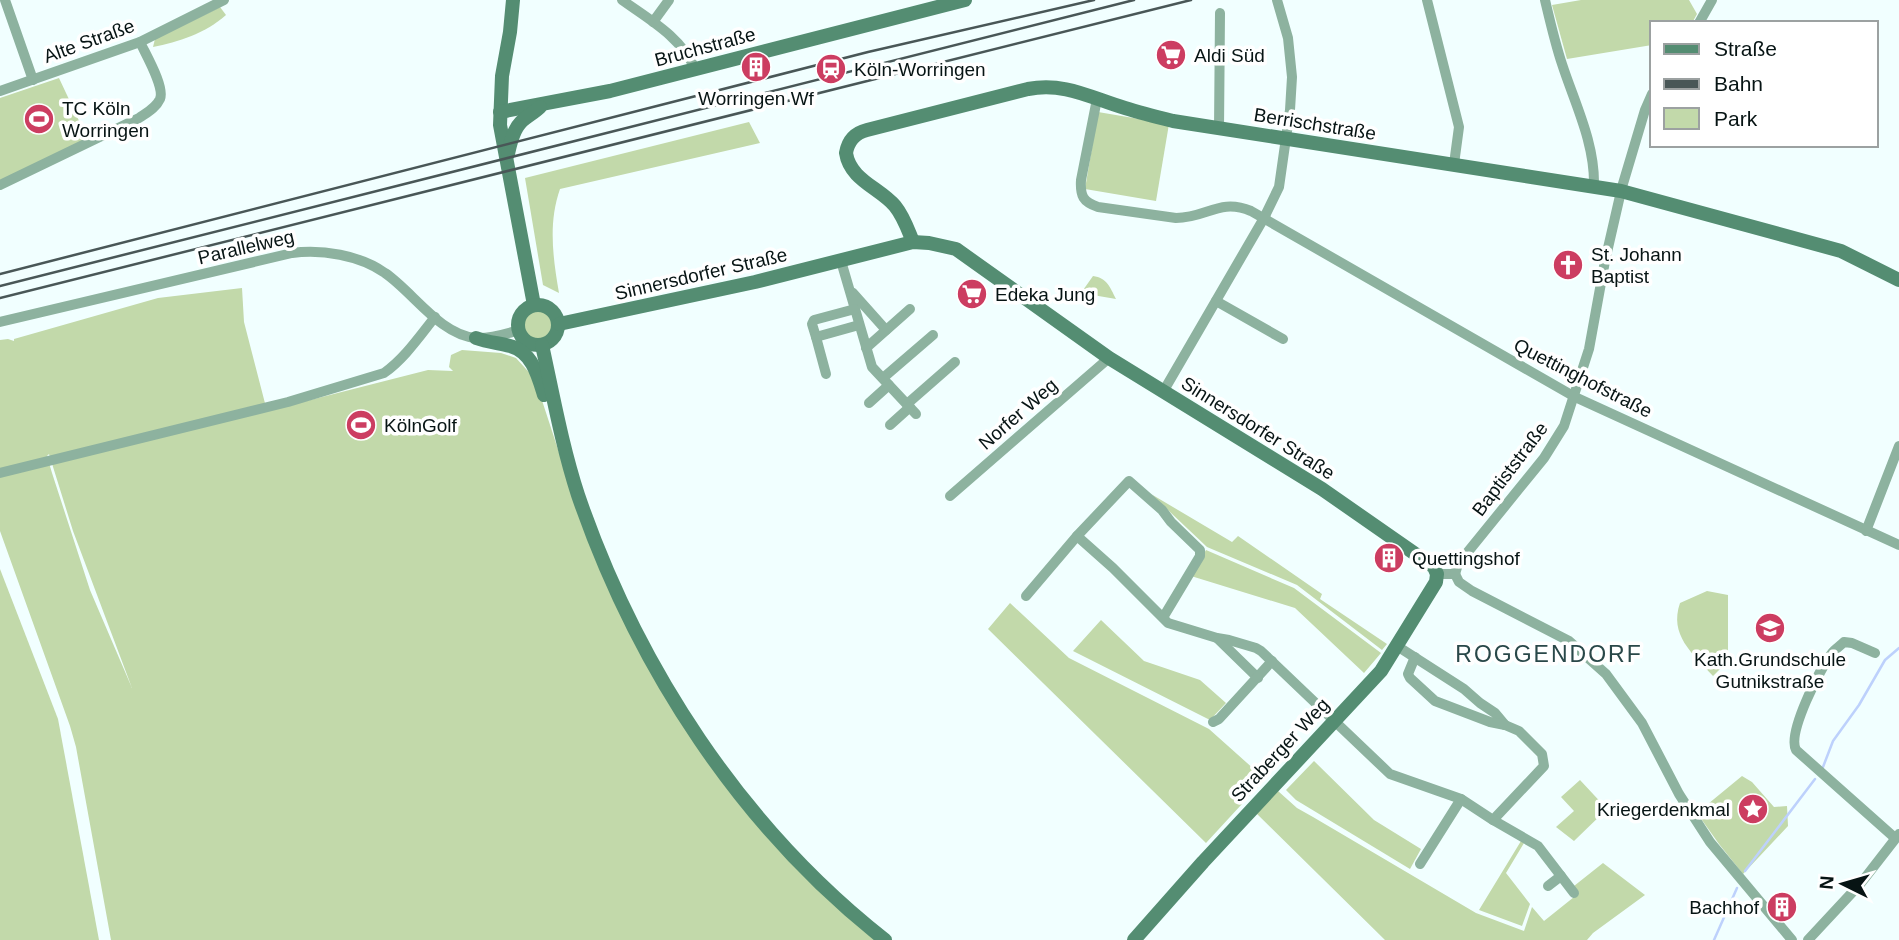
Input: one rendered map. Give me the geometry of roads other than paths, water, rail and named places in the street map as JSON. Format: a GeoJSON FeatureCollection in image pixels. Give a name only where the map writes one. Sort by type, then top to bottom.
{"type":"FeatureCollection","features":[{"type":"Feature","properties":{"kind":"street"},"geometry":{"type":"LineString","coordinates":[[5,0],[33,80]]}},
{"type":"Feature","properties":{"kind":"street","name":"Alte Straße"},"geometry":{"type":"LineString","coordinates":[[0,91],[140,42],[224,0]]}},
{"type":"Feature","properties":{"kind":"street"},"geometry":{"type":"LineString","coordinates":[[513,0],[502,76],[500,112],[510,183],[534,305]]}},
{"type":"Feature","properties":{"kind":"street"},"geometry":{"type":"LineString","coordinates":[[622,0],[679,43],[695,69]]}},
{"type":"Feature","properties":{"kind":"street"},"geometry":{"type":"LineString","coordinates":[[653,22],[669,0]]}},
{"type":"Feature","properties":{"kind":"street","name":"Bruchstraße"},"geometry":{"type":"LineString","coordinates":[[500,112],[610,92],[965,0]]}},
{"type":"Feature","properties":{"kind":"street"},"geometry":{"type":"LineString","coordinates":[[1163,392],[1264,218],[1279,187],[1290,110],[1290,56],[1278,0]]}},
{"type":"Feature","properties":{"kind":"street"},"geometry":{"type":"LineString","coordinates":[[1427,0],[1459,127],[1454,164]]}},
{"type":"Feature","properties":{"kind":"street"},"geometry":{"type":"LineString","coordinates":[[1545,0],[1562,66],[1587,135],[1594,186]]}},
{"type":"Feature","properties":{"kind":"street"},"geometry":{"type":"LineString","coordinates":[[1700,21],[1712,0]]}},
{"type":"Feature","properties":{"kind":"street"},"geometry":{"type":"LineString","coordinates":[[1219,129],[1220,13]]}},
{"type":"Feature","properties":{"kind":"street"},"geometry":{"type":"LineString","coordinates":[[0,185],[139,118],[156,106],[161,98],[161,89],[140,42]]}},
{"type":"Feature","properties":{"kind":"street","name":"Berrischstraße"},"geometry":{"type":"LineString","coordinates":[[913,242],[902,215],[894,205],[850,168],[846,153],[850,142],[861,132],[1041,86],[1071,89],[1173,121],[1622,191],[1841,251],[1899,280]]}},
{"type":"Feature","properties":{"kind":"street","name":"Quettinghofstraße"},"geometry":{"type":"LineString","coordinates":[[1097,99],[1081,180],[1083,198],[1089,204],[1176,218],[1186,218],[1230,205],[1240,206],[1575,397],[1899,545]]}},
{"type":"Feature","properties":{"kind":"street","name":"Baptiststraße"},"geometry":{"type":"LineString","coordinates":[[1455,574],[1458,564],[1555,442],[1564,426],[1589,349],[1605,261],[1622,191],[1638,130],[1650,99]]}},
{"type":"Feature","properties":{"kind":"street"},"geometry":{"type":"LineString","coordinates":[[506,160],[516,129],[541,106]]}},
{"type":"Feature","properties":{"kind":"street","name":"Sinnersdorfer Straße"},"geometry":{"type":"LineString","coordinates":[[559,324],[755,282],[913,242],[956,249],[1109,358],[1354,510],[1429,563],[1437,575]]}},
{"type":"Feature","properties":{"kind":"street","name":"Parallelweg"},"geometry":{"type":"LineString","coordinates":[[0,322],[311,250],[351,257],[384,272],[435,317],[461,335],[476,338]]}},
{"type":"Feature","properties":{"kind":"street"},"geometry":{"type":"LineString","coordinates":[[841,261],[872,367],[911,408]]}},
{"type":"Feature","properties":{"kind":"street"},"geometry":{"type":"LineString","coordinates":[[850,292],[886,330]]}},
{"type":"Feature","properties":{"kind":"street"},"geometry":{"type":"LineString","coordinates":[[1216,301],[1283,339]]}},
{"type":"Feature","properties":{"kind":"street"},"geometry":{"type":"LineString","coordinates":[[534,305],[548,307],[557,317],[559,324],[554,338],[542,345],[527,342],[522,337],[519,317],[523,311],[534,305]]}},
{"type":"Feature","properties":{"kind":"street"},"geometry":{"type":"LineString","coordinates":[[826,374],[812,324],[814,320],[855,309]]}},
{"type":"Feature","properties":{"kind":"street"},"geometry":{"type":"LineString","coordinates":[[866,348],[910,309]]}},
{"type":"Feature","properties":{"kind":"street"},"geometry":{"type":"LineString","coordinates":[[0,473],[288,402],[384,373],[393,367],[435,317]]}},
{"type":"Feature","properties":{"kind":"street"},"geometry":{"type":"LineString","coordinates":[[816,337],[859,325]]}},
{"type":"Feature","properties":{"kind":"street"},"geometry":{"type":"LineString","coordinates":[[476,338],[519,330]]}},
{"type":"Feature","properties":{"kind":"street"},"geometry":{"type":"LineString","coordinates":[[869,402],[933,335]]}},
{"type":"Feature","properties":{"kind":"street"},"geometry":{"type":"LineString","coordinates":[[476,338],[488,343],[508,345],[527,356],[538,374],[550,414],[560,431]]}},
{"type":"Feature","properties":{"kind":"street"},"geometry":{"type":"LineString","coordinates":[[542,345],[560,431],[578,494],[628,617],[667,690],[712,758],[763,822],[813,876],[885,940]]}},
{"type":"Feature","properties":{"kind":"street","name":"Norfer Weg"},"geometry":{"type":"LineString","coordinates":[[950,496],[1109,358]]}},
{"type":"Feature","properties":{"kind":"street"},"geometry":{"type":"LineString","coordinates":[[890,425],[911,408],[956,362]]}},
{"type":"Feature","properties":{"kind":"street"},"geometry":{"type":"LineString","coordinates":[[1866,531],[1899,446]]}},
{"type":"Feature","properties":{"kind":"street"},"geometry":{"type":"LineString","coordinates":[[1026,596],[1129,481],[1162,510],[1200,550],[1200,556],[1164,616]]}},
{"type":"Feature","properties":{"kind":"street"},"geometry":{"type":"LineString","coordinates":[[1077,537],[1164,616],[1168,623],[1256,648],[1390,774],[1461,799],[1538,846],[1574,893]]}},
{"type":"Feature","properties":{"kind":"street"},"geometry":{"type":"LineString","coordinates":[[1437,575],[1455,574],[1459,582],[1472,591],[1569,641],[1605,674],[1642,723],[1679,794],[1710,842],[1792,940]]}},
{"type":"Feature","properties":{"kind":"street","name":"Straberger Weg"},"geometry":{"type":"LineString","coordinates":[[1134,940],[1381,671],[1433,588],[1437,575]]}},
{"type":"Feature","properties":{"kind":"street"},"geometry":{"type":"LineString","coordinates":[[1217,638],[1258,678]]}},
{"type":"Feature","properties":{"kind":"street"},"geometry":{"type":"LineString","coordinates":[[1808,940],[1861,883],[1897,836],[1821,774],[1793,745],[1805,701],[1833,650],[1844,642],[1875,653]]}},
{"type":"Feature","properties":{"kind":"street"},"geometry":{"type":"LineString","coordinates":[[1397,646],[1464,689],[1495,713],[1505,725]]}},
{"type":"Feature","properties":{"kind":"street"},"geometry":{"type":"LineString","coordinates":[[1415,657],[1408,674],[1435,702],[1519,731],[1542,754],[1544,766],[1493,820]]}},
{"type":"Feature","properties":{"kind":"street"},"geometry":{"type":"LineString","coordinates":[[1213,722],[1219,719],[1272,661]]}},
{"type":"Feature","properties":{"kind":"street"},"geometry":{"type":"LineString","coordinates":[[1420,864],[1461,799]]}},
{"type":"Feature","properties":{"kind":"street"},"geometry":{"type":"LineString","coordinates":[[1548,886],[1560,876]]}},
{"type":"Feature","properties":{"kind":"waterway"},"geometry":{"type":"LineString","coordinates":[[1823,767],[1833,741],[1859,705],[1885,660],[1899,648]]}},
{"type":"Feature","properties":{"kind":"waterway"},"geometry":{"type":"LineString","coordinates":[[1745,871],[1815,779]]}},
{"type":"Feature","properties":{"kind":"waterway"},"geometry":{"type":"LineString","coordinates":[[1714,940],[1737,888]]}},
{"type":"Feature","properties":{"kind":"railway"},"geometry":{"type":"LineString","coordinates":[[0,274],[868,52],[1094,0]]}},
{"type":"Feature","properties":{"kind":"railway"},"geometry":{"type":"LineString","coordinates":[[0,286],[1134,0]]}},
{"type":"Feature","properties":{"kind":"railway"},"geometry":{"type":"LineString","coordinates":[[0,298],[1191,0]]}},
{"type":"Feature","properties":{"kind":"place","name":"Aldi Süd"},"geometry":{"type":"Point","coordinates":[1171,55]}},
{"type":"Feature","properties":{"kind":"place","name":"Worringen Wf"},"geometry":{"type":"Point","coordinates":[756,67]}},
{"type":"Feature","properties":{"kind":"place","name":"Köln-Worringen"},"geometry":{"type":"Point","coordinates":[831,69]}},
{"type":"Feature","properties":{"kind":"place","name":"TC Köln Worringen"},"geometry":{"type":"Point","coordinates":[39,119]}},
{"type":"Feature","properties":{"kind":"place","name":"St. Johann Baptist"},"geometry":{"type":"Point","coordinates":[1568,265]}},
{"type":"Feature","properties":{"kind":"place","name":"Edeka Jung"},"geometry":{"type":"Point","coordinates":[972,294]}},
{"type":"Feature","properties":{"kind":"place","name":"KölnGolf"},"geometry":{"type":"Point","coordinates":[361,425]}},
{"type":"Feature","properties":{"kind":"place","name":"Quettingshof"},"geometry":{"type":"Point","coordinates":[1389,558]}},
{"type":"Feature","properties":{"kind":"place","name":"Kath.Grundschule Gutnikstraße"},"geometry":{"type":"Point","coordinates":[1770,628]}},
{"type":"Feature","properties":{"kind":"place","name":"Kriegerdenkmal"},"geometry":{"type":"Point","coordinates":[1753,809]}},
{"type":"Feature","properties":{"kind":"place","name":"Bachhof"},"geometry":{"type":"Point","coordinates":[1782,907]}},
{"type":"Feature","properties":{"kind":"district","name":"ROGGENDORF"},"geometry":{"type":"Point","coordinates":[1549,654]}}]}
